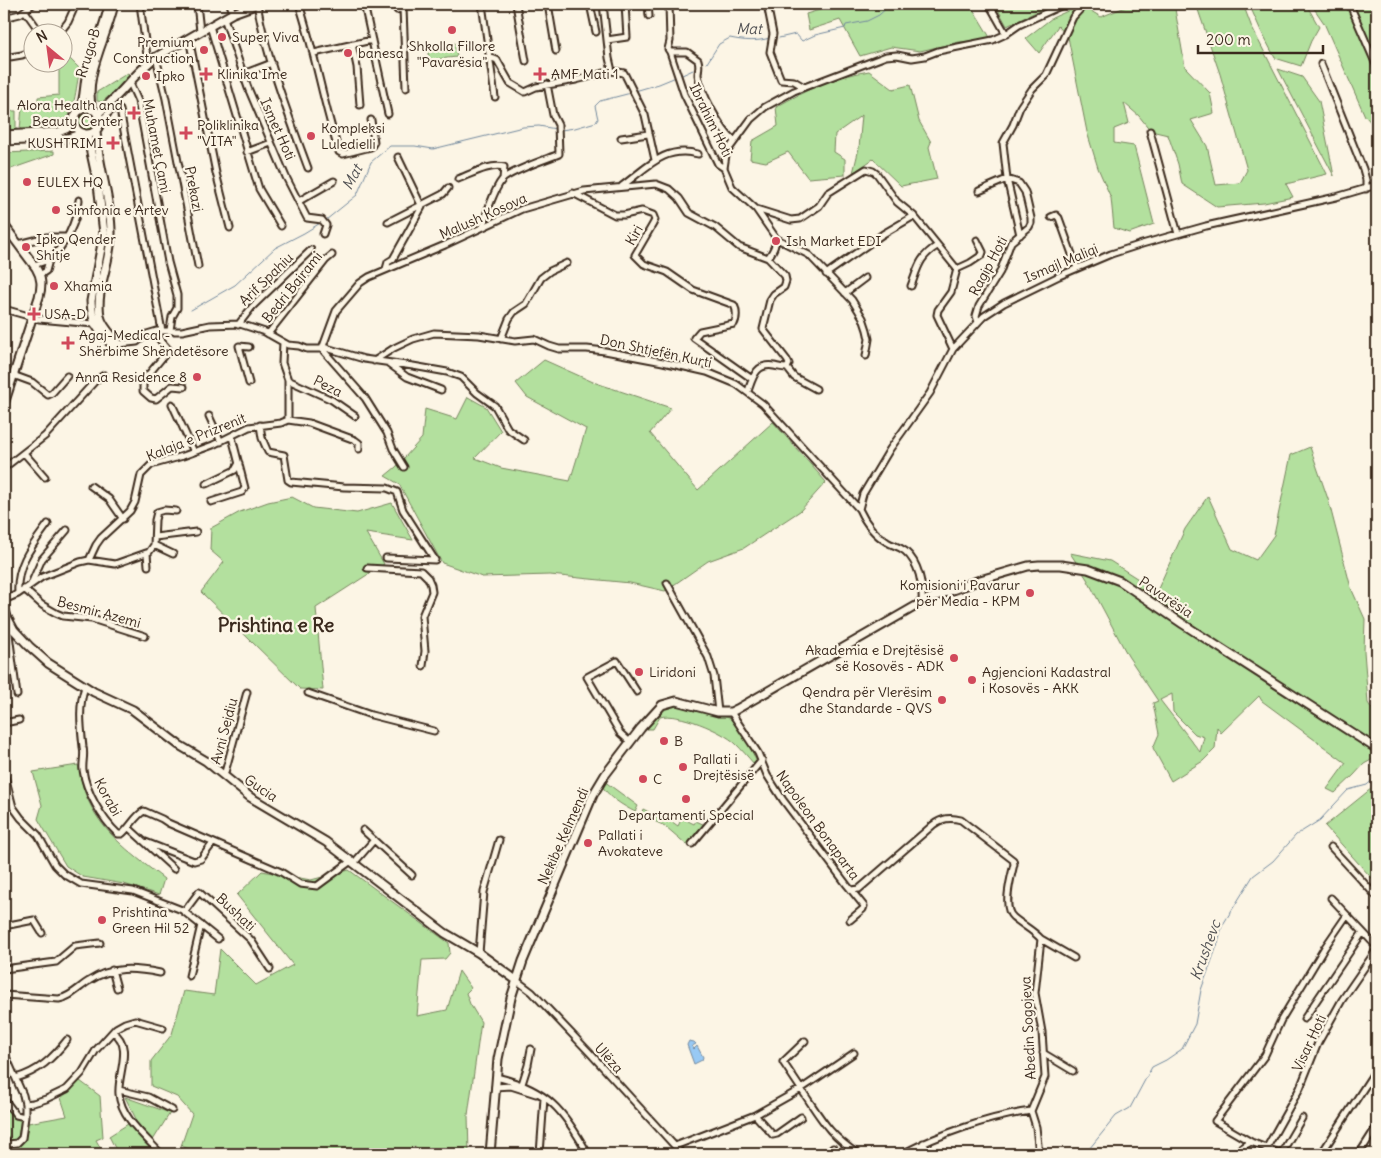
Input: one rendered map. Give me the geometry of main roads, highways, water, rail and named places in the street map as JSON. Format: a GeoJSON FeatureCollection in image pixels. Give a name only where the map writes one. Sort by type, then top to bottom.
{"type":"FeatureCollection","features":[{"type":"Feature","properties":{"kind":"water"},"geometry":{"type":"Polygon","coordinates":[[[689,1041],[696,1044],[692,1046],[694,1049],[697,1046],[703,1057],[702,1060],[694,1064],[687,1045],[689,1041]]]}},
{"type":"Feature","properties":{"kind":"waterway","name":"Mat"},"geometry":{"type":"LineString","coordinates":[[779,38],[796,34],[802,41],[815,35],[845,28],[846,25],[867,21],[879,15],[891,4]]}},
{"type":"Feature","properties":{"kind":"waterway","name":"Mat"},"geometry":{"type":"LineString","coordinates":[[707,63],[719,44],[730,38],[750,41],[770,38]]}},
{"type":"Feature","properties":{"kind":"waterway","name":"Mat"},"geometry":{"type":"LineString","coordinates":[[680,76],[693,70]]}},
{"type":"Feature","properties":{"kind":"waterway","name":"Mat"},"geometry":{"type":"LineString","coordinates":[[635,91],[676,77]]}},
{"type":"Feature","properties":{"kind":"waterway","name":"Mat"},"geometry":{"type":"LineString","coordinates":[[561,130],[596,122],[598,119],[595,106],[600,101],[631,93]]}},
{"type":"Feature","properties":{"kind":"waterway","name":"Mat"},"geometry":{"type":"LineString","coordinates":[[326,220],[357,195],[371,162],[390,146],[415,146],[433,149],[523,127],[539,126],[556,129]]}},
{"type":"Feature","properties":{"kind":"waterway","name":"Mat"},"geometry":{"type":"LineString","coordinates":[[191,310],[235,285],[275,248],[322,222]]}},
{"type":"Feature","properties":{"kind":"waterway","name":"Krushevc"},"geometry":{"type":"LineString","coordinates":[[1085,1154],[1116,1116],[1130,1108],[1152,1067],[1182,1049],[1195,1024],[1201,990],[1222,926],[1253,876],[1273,861],[1296,835],[1320,820],[1348,790],[1367,785],[1377,776]]}},
{"type":"Feature","properties":{"kind":"place","name":"Shkolla Fillore \"Pavarësia\""},"geometry":{"type":"Point","coordinates":[452,30]}},
{"type":"Feature","properties":{"kind":"place","name":"Super Viva"},"geometry":{"type":"Point","coordinates":[222,37]}},
{"type":"Feature","properties":{"kind":"place","name":"Premium Construction"},"geometry":{"type":"Point","coordinates":[204,50]}},
{"type":"Feature","properties":{"kind":"place","name":"banesa"},"geometry":{"type":"Point","coordinates":[348,53]}},
{"type":"Feature","properties":{"kind":"place","name":"Klinika Ime"},"geometry":{"type":"Point","coordinates":[206,74]}},
{"type":"Feature","properties":{"kind":"place","name":"AMF Mati 1"},"geometry":{"type":"Point","coordinates":[540,74]}},
{"type":"Feature","properties":{"kind":"place","name":"Ipko"},"geometry":{"type":"Point","coordinates":[146,76]}},
{"type":"Feature","properties":{"kind":"place","name":"Alora Health and Beauty Center"},"geometry":{"type":"Point","coordinates":[134,113]}},
{"type":"Feature","properties":{"kind":"place","name":"Poliklinika \"VITA\""},"geometry":{"type":"Point","coordinates":[186,133]}},
{"type":"Feature","properties":{"kind":"place","name":"Kompleksi Luledielli"},"geometry":{"type":"Point","coordinates":[311,136]}},
{"type":"Feature","properties":{"kind":"place","name":"KUSHTRIMI"},"geometry":{"type":"Point","coordinates":[113,143]}},
{"type":"Feature","properties":{"kind":"place","name":"EULEX HQ"},"geometry":{"type":"Point","coordinates":[27,182]}},
{"type":"Feature","properties":{"kind":"place","name":"Simfonia e Artev"},"geometry":{"type":"Point","coordinates":[56,210]}},
{"type":"Feature","properties":{"kind":"place","name":"Ish Market EDI"},"geometry":{"type":"Point","coordinates":[776,241]}},
{"type":"Feature","properties":{"kind":"place","name":"Ipko Qender Shitje"},"geometry":{"type":"Point","coordinates":[26,247]}},
{"type":"Feature","properties":{"kind":"place","name":"Xhamia"},"geometry":{"type":"Point","coordinates":[54,286]}},
{"type":"Feature","properties":{"kind":"place","name":"USA-D"},"geometry":{"type":"Point","coordinates":[34,314]}},
{"type":"Feature","properties":{"kind":"place","name":"Agaj-Medical - Shërbime Shëndetësore"},"geometry":{"type":"Point","coordinates":[68,343]}},
{"type":"Feature","properties":{"kind":"place","name":"Anna Residence 8"},"geometry":{"type":"Point","coordinates":[197,377]}},
{"type":"Feature","properties":{"kind":"place","name":"Komisioni i Pavarur për Media - KPM"},"geometry":{"type":"Point","coordinates":[1030,593]}},
{"type":"Feature","properties":{"kind":"place","name":"Akademia e Drejtësisë së Kosovës - ADK"},"geometry":{"type":"Point","coordinates":[954,658]}},
{"type":"Feature","properties":{"kind":"place","name":"Liridoni"},"geometry":{"type":"Point","coordinates":[639,672]}},
{"type":"Feature","properties":{"kind":"place","name":"Agjencioni Kadastral i Kosovës - AKK"},"geometry":{"type":"Point","coordinates":[972,680]}},
{"type":"Feature","properties":{"kind":"place","name":"Qendra për Vlerësim dhe Standarde - QVS"},"geometry":{"type":"Point","coordinates":[942,700]}},
{"type":"Feature","properties":{"kind":"place","name":"B"},"geometry":{"type":"Point","coordinates":[664,741]}},
{"type":"Feature","properties":{"kind":"place","name":"Pallati i Drejtësisë"},"geometry":{"type":"Point","coordinates":[683,767]}},
{"type":"Feature","properties":{"kind":"place","name":"C"},"geometry":{"type":"Point","coordinates":[643,779]}},
{"type":"Feature","properties":{"kind":"place","name":"Departamenti Special"},"geometry":{"type":"Point","coordinates":[686,799]}},
{"type":"Feature","properties":{"kind":"place","name":"Pallati i Avokateve"},"geometry":{"type":"Point","coordinates":[588,843]}},
{"type":"Feature","properties":{"kind":"place","name":"Prishtina Green Hil 52"},"geometry":{"type":"Point","coordinates":[102,920]}},
{"type":"Feature","properties":{"kind":"district","name":"Prishtina e Re"},"geometry":{"type":"Point","coordinates":[276,625]}}]}
